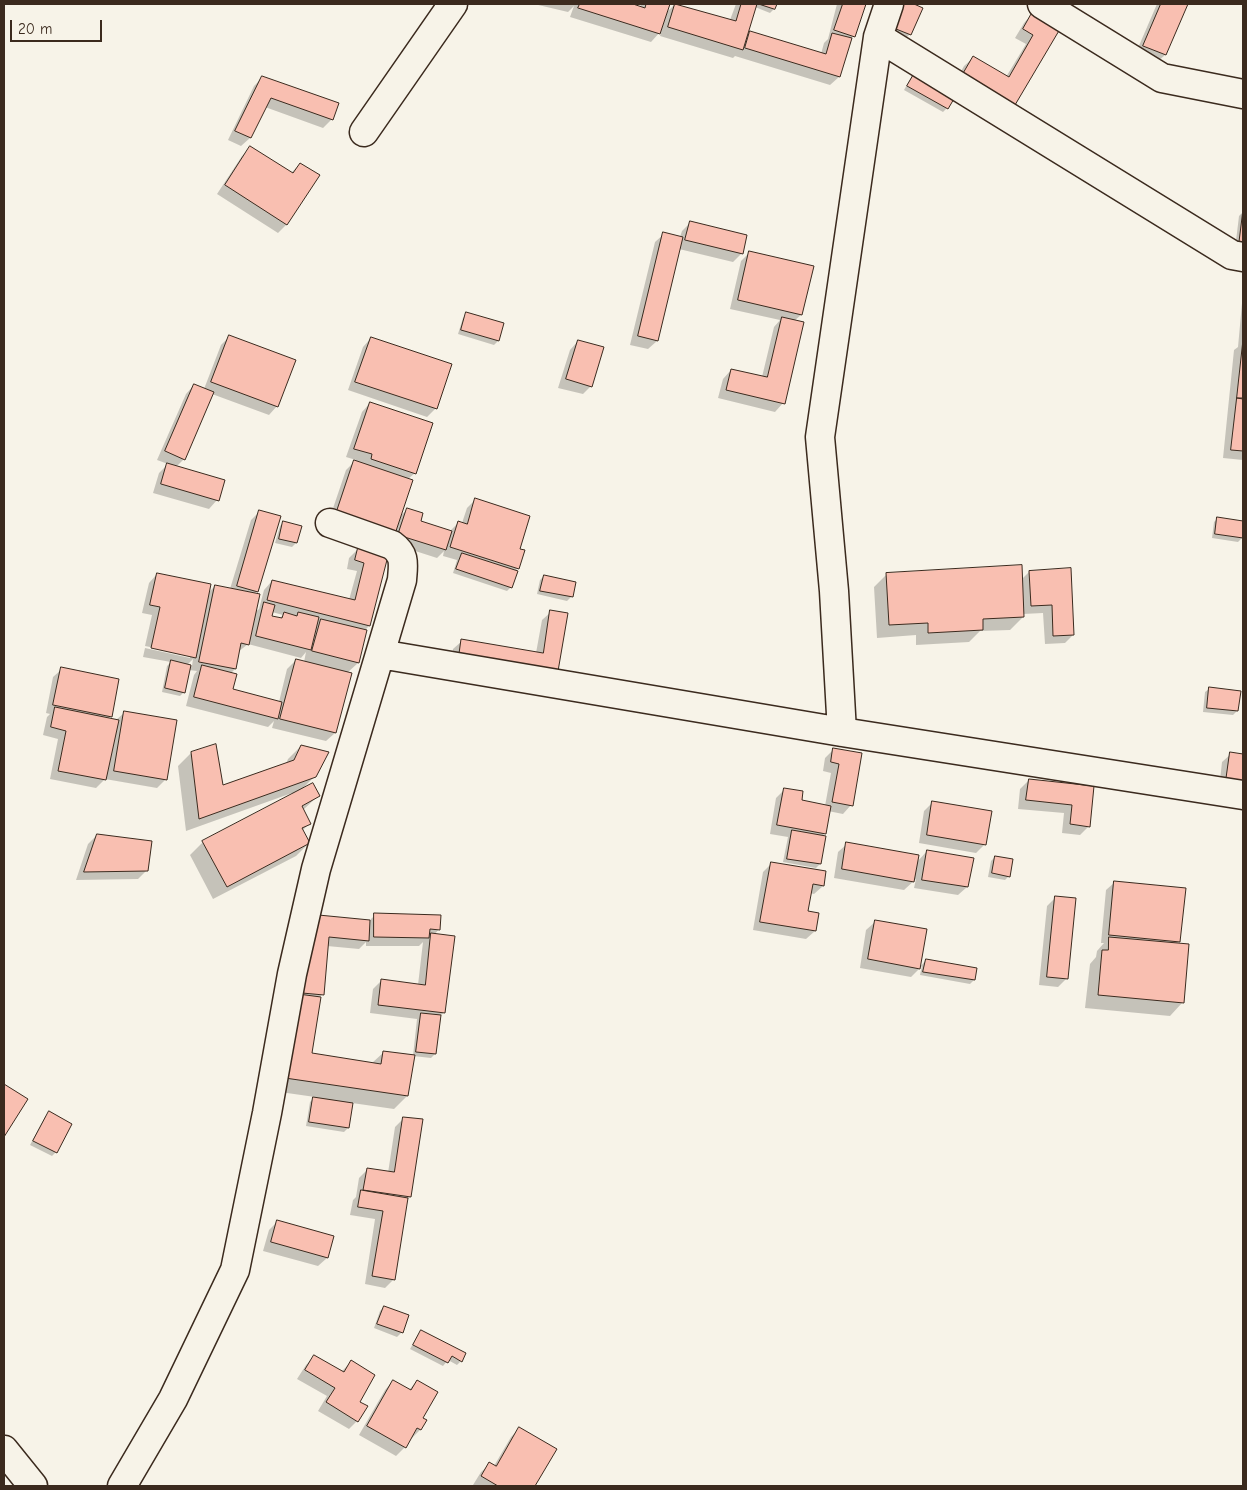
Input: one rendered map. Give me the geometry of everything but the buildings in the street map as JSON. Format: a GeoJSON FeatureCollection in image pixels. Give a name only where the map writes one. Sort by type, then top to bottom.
{"type":"FeatureCollection","features":[{"type":"Feature","properties":{"kind":"street"},"geometry":{"type":"LineString","coordinates":[[364,132],[453,4]]}},
{"type":"Feature","properties":{"kind":"street"},"geometry":{"type":"LineString","coordinates":[[842,732],[834,591],[820,437],[878,37],[889,4]]}},
{"type":"Feature","properties":{"kind":"street"},"geometry":{"type":"LineString","coordinates":[[1042,4],[1162,78],[1243,94]]}},
{"type":"Feature","properties":{"kind":"street"},"geometry":{"type":"LineString","coordinates":[[878,37],[1232,256],[1243,257]]}},
{"type":"Feature","properties":{"kind":"street"},"geometry":{"type":"LineString","coordinates":[[122,1486],[173,1399],[235,1270],[267,1113],[292,974],[316,869],[402,580],[404,562],[400,550],[392,545],[330,523]]}},
{"type":"Feature","properties":{"kind":"street"},"geometry":{"type":"LineString","coordinates":[[380,654],[842,732],[1243,795]]}},
{"type":"Feature","properties":{"kind":"street"},"geometry":{"type":"LineString","coordinates":[[4,1450],[32,1486]]}}]}
